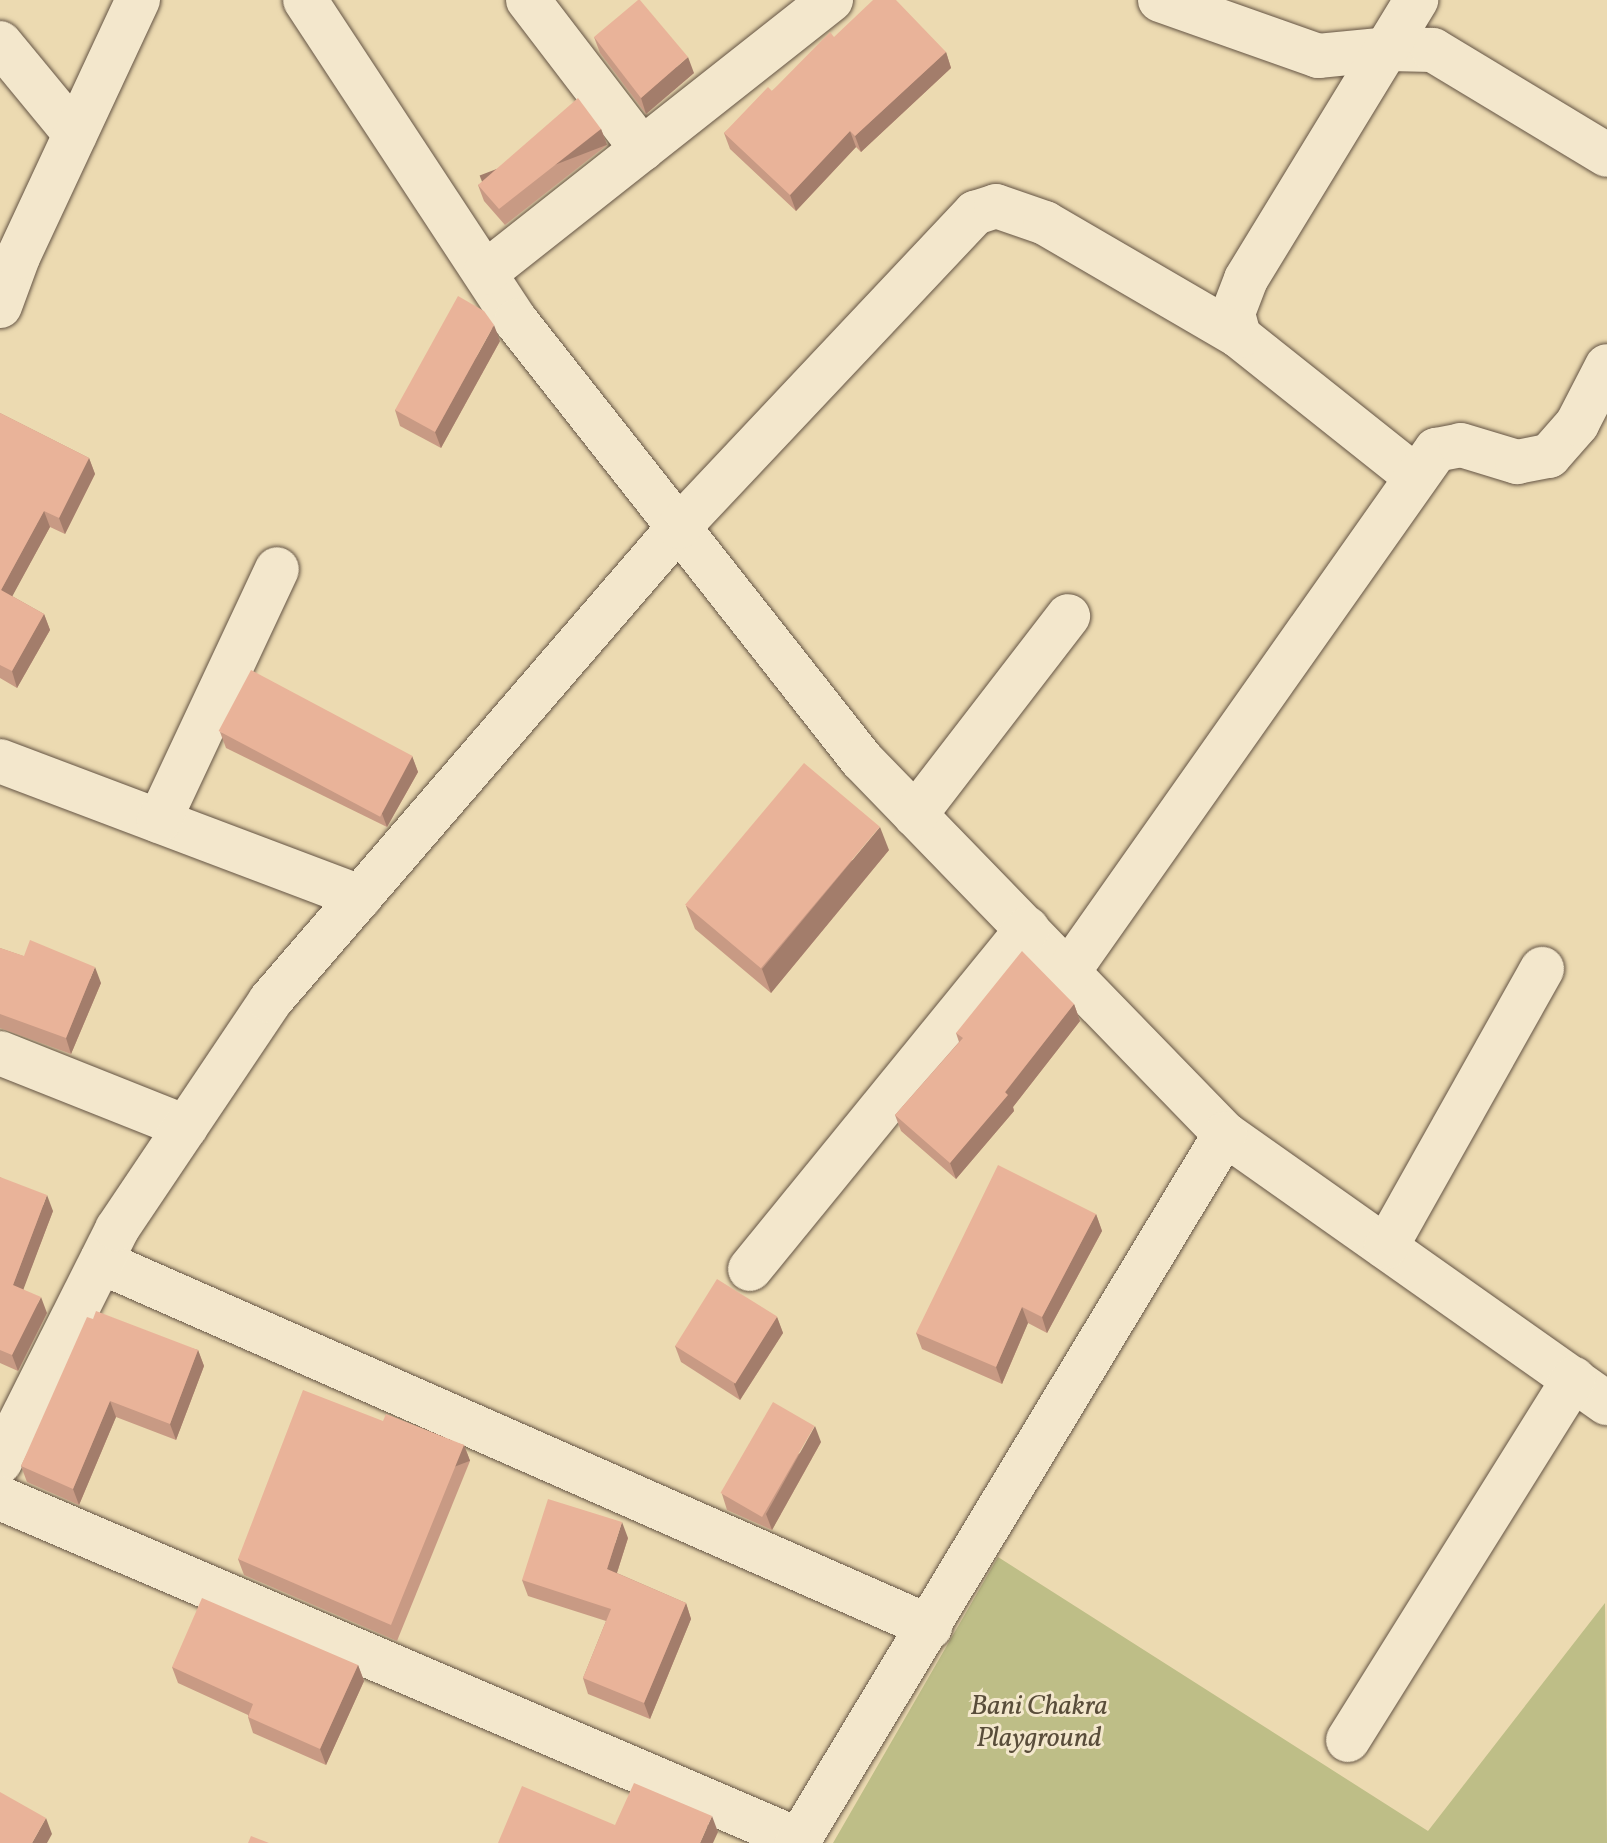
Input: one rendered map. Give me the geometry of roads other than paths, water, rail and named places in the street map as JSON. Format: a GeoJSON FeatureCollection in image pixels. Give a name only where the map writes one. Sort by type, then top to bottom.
{"type":"FeatureCollection","features":[{"type":"Feature","properties":{"kind":"street"},"geometry":{"type":"LineString","coordinates":[[0,306],[138,0]]}},
{"type":"Feature","properties":{"kind":"street"},"geometry":{"type":"LineString","coordinates":[[305,0],[485,273],[862,760],[1225,1134],[1590,1391],[1348,1740]]}},
{"type":"Feature","properties":{"kind":"street"},"geometry":{"type":"LineString","coordinates":[[528,0],[642,149]]}},
{"type":"Feature","properties":{"kind":"street"},"geometry":{"type":"LineString","coordinates":[[485,273],[831,0]]}},
{"type":"Feature","properties":{"kind":"street"},"geometry":{"type":"LineString","coordinates":[[1160,0],[1318,56],[1388,49],[1433,50],[1607,155]]}},
{"type":"Feature","properties":{"kind":"street"},"geometry":{"type":"LineString","coordinates":[[1239,336],[1233,313],[1246,279],[1416,0]]}},
{"type":"Feature","properties":{"kind":"street"},"geometry":{"type":"LineString","coordinates":[[0,43],[75,134]]}},
{"type":"Feature","properties":{"kind":"street"},"geometry":{"type":"LineString","coordinates":[[0,1462],[117,1229],[270,1001],[679,527],[975,213],[996,206],[1045,223],[1239,336],[1416,477]]}},
{"type":"Feature","properties":{"kind":"street"},"geometry":{"type":"LineString","coordinates":[[1068,972],[1436,450],[1461,445],[1517,462],[1549,456],[1577,424],[1607,366]]}},
{"type":"Feature","properties":{"kind":"street"},"geometry":{"type":"LineString","coordinates":[[159,821],[277,569]]}},
{"type":"Feature","properties":{"kind":"street"},"geometry":{"type":"LineString","coordinates":[[915,815],[1068,616]]}},
{"type":"Feature","properties":{"kind":"street"},"geometry":{"type":"LineString","coordinates":[[0,761],[360,897]]}},
{"type":"Feature","properties":{"kind":"street"},"geometry":{"type":"LineString","coordinates":[[750,1269],[1027,929]]}},
{"type":"Feature","properties":{"kind":"street"},"geometry":{"type":"LineString","coordinates":[[1386,1247],[1542,969]]}},
{"type":"Feature","properties":{"kind":"street"},"geometry":{"type":"LineString","coordinates":[[0,1053],[186,1127]]}},
{"type":"Feature","properties":{"kind":"street"},"geometry":{"type":"LineString","coordinates":[[0,1498],[798,1841],[1225,1134]]}},
{"type":"Feature","properties":{"kind":"street"},"geometry":{"type":"LineString","coordinates":[[101,1262],[930,1627]]}},
{"type":"Feature","properties":{"kind":"park label","name":"Bani Chakra Playground"},"geometry":{"type":"Point","coordinates":[1039,1723]}}]}
